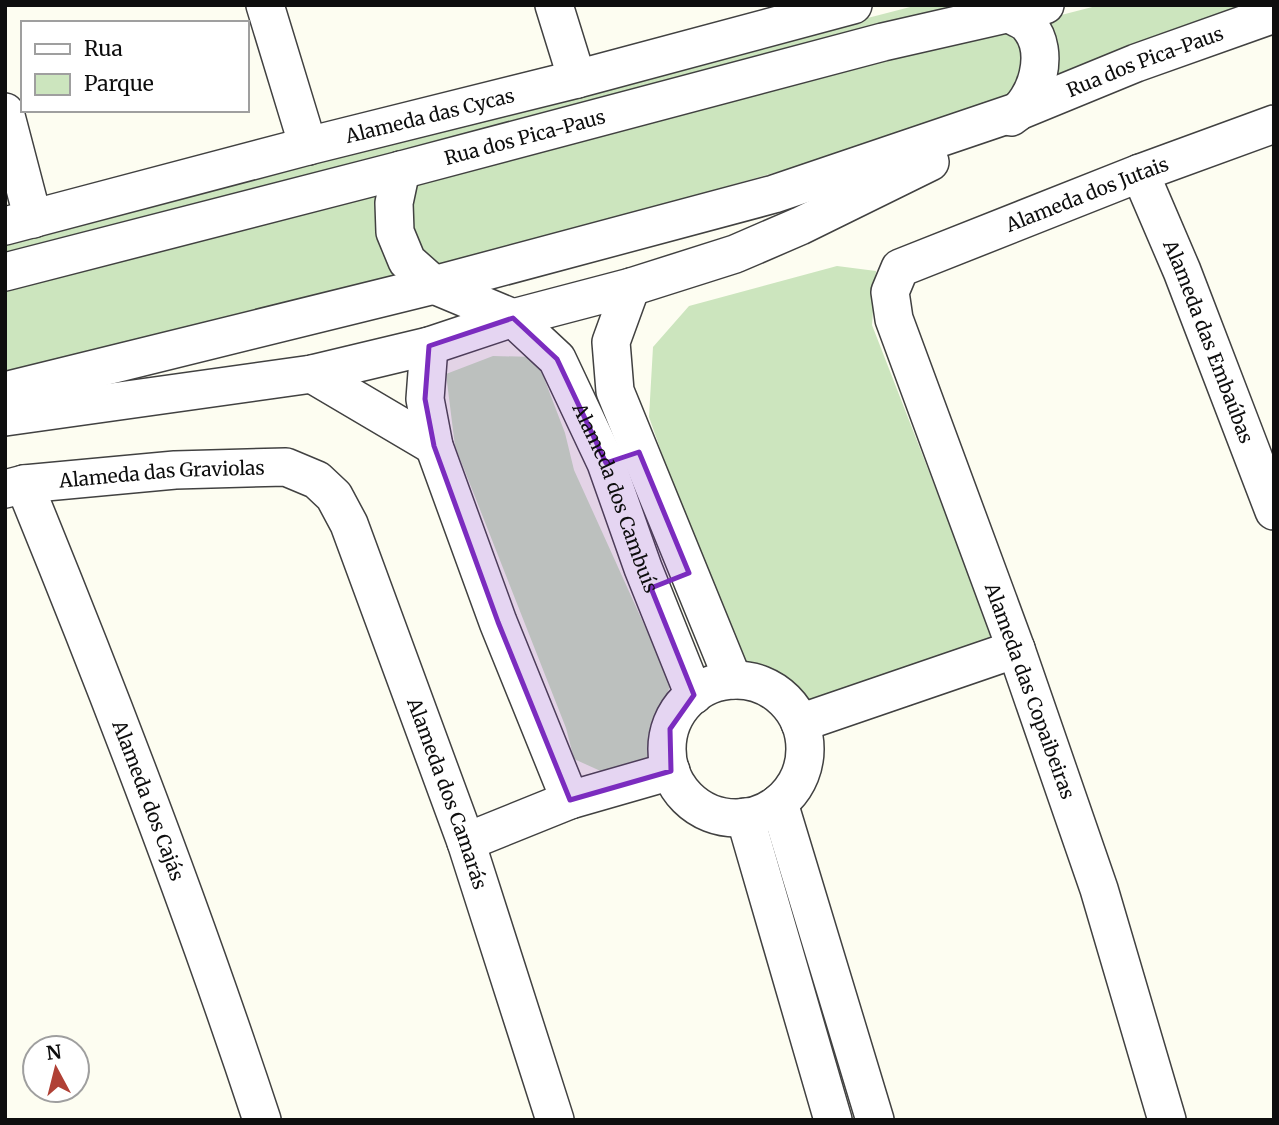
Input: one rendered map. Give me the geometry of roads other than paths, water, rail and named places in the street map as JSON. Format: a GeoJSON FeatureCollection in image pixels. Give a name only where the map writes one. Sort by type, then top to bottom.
{"type":"FeatureCollection","features":[{"type":"Feature","properties":{"kind":"street"},"geometry":{"type":"LineString","coordinates":[[265,5],[308,146]]}},
{"type":"Feature","properties":{"kind":"street"},"geometry":{"type":"LineString","coordinates":[[554,5],[577,79]]}},
{"type":"Feature","properties":{"kind":"street","name":"Rua dos Pica-Paus"},"geometry":{"type":"LineString","coordinates":[[5,272],[883,42],[1045,5]]}},
{"type":"Feature","properties":{"kind":"street","name":"Alameda das Cycas"},"geometry":{"type":"LineString","coordinates":[[19,223],[308,146],[577,79],[847,6]]}},
{"type":"Feature","properties":{"kind":"street"},"geometry":{"type":"LineString","coordinates":[[1010,14],[1029,26],[1038,47],[1040,64],[1036,83],[1019,111]]}},
{"type":"Feature","properties":{"kind":"street","name":"Rua dos Pica-Paus"},"geometry":{"type":"LineString","coordinates":[[5,391],[434,285],[774,194],[1019,111],[1136,63],[1274,14]]}},
{"type":"Feature","properties":{"kind":"street","name":"Rua dos Pica-Paus"},"geometry":{"type":"LineString","coordinates":[[5,417],[312,374],[429,346],[513,318],[631,287],[735,254],[800,226],[978,138],[1019,111]]}},
{"type":"Feature","properties":{"kind":"street"},"geometry":{"type":"LineString","coordinates":[[5,112],[19,223]]}},
{"type":"Feature","properties":{"kind":"street","name":"Alameda dos Jutais"},"geometry":{"type":"LineString","coordinates":[[900,268],[1140,173],[1274,124]]}},
{"type":"Feature","properties":{"kind":"street"},"geometry":{"type":"LineString","coordinates":[[401,170],[394,204],[395,232],[407,261],[434,285],[513,318]]}},
{"type":"Feature","properties":{"kind":"street","name":"Alameda das Embaúbas"},"geometry":{"type":"LineString","coordinates":[[1140,173],[1182,271],[1274,511]]}},
{"type":"Feature","properties":{"kind":"street","name":"Alameda das Copaibeiras"},"geometry":{"type":"LineString","coordinates":[[900,268],[890,292],[894,319],[1016,649],[1100,889],[1167,1120]]}},
{"type":"Feature","properties":{"kind":"street"},"geometry":{"type":"LineString","coordinates":[[631,287],[611,342],[615,391],[733,680]]}},
{"type":"Feature","properties":{"kind":"street","name":"Alameda dos Cambuís"},"geometry":{"type":"LineString","coordinates":[[513,318],[557,359],[606,463],[651,588],[694,695]]}},
{"type":"Feature","properties":{"kind":"street"},"geometry":{"type":"LineString","coordinates":[[429,346],[425,399],[434,446],[498,622],[570,800]]}},
{"type":"Feature","properties":{"kind":"street"},"geometry":{"type":"LineString","coordinates":[[312,374],[434,446]]}},
{"type":"Feature","properties":{"kind":"street"},"geometry":{"type":"LineString","coordinates":[[606,463],[639,452]]}},
{"type":"Feature","properties":{"kind":"street","name":"Alameda das Graviolas"},"geometry":{"type":"LineString","coordinates":[[15,486],[175,470],[286,467],[317,480]]}},
{"type":"Feature","properties":{"kind":"street","name":"Alameda dos Camarás"},"geometry":{"type":"LineString","coordinates":[[317,480],[334,496],[349,524],[466,842],[555,1120]]}},
{"type":"Feature","properties":{"kind":"street","name":"Alameda dos Cajás"},"geometry":{"type":"LineString","coordinates":[[15,486],[152,806],[221,996],[262,1120]]}},
{"type":"Feature","properties":{"kind":"street"},"geometry":{"type":"LineString","coordinates":[[651,588],[689,573]]}},
{"type":"Feature","properties":{"kind":"street"},"geometry":{"type":"LineString","coordinates":[[800,723],[1016,649]]}},
{"type":"Feature","properties":{"kind":"street"},"geometry":{"type":"LineString","coordinates":[[733,680],[754,683],[774,691],[790,705],[800,723],[805,741],[802,767],[791,791],[779,803],[763,812],[745,817],[726,817],[700,807],[679,788],[671,771],[667,750],[670,729],[679,710],[694,695],[712,684],[733,680]]}},
{"type":"Feature","properties":{"kind":"street"},"geometry":{"type":"LineString","coordinates":[[466,842],[570,800],[671,771]]}},
{"type":"Feature","properties":{"kind":"street"},"geometry":{"type":"LineString","coordinates":[[779,803],[875,1120]]}},
{"type":"Feature","properties":{"kind":"street"},"geometry":{"type":"LineString","coordinates":[[745,817],[834,1120]]}}]}
